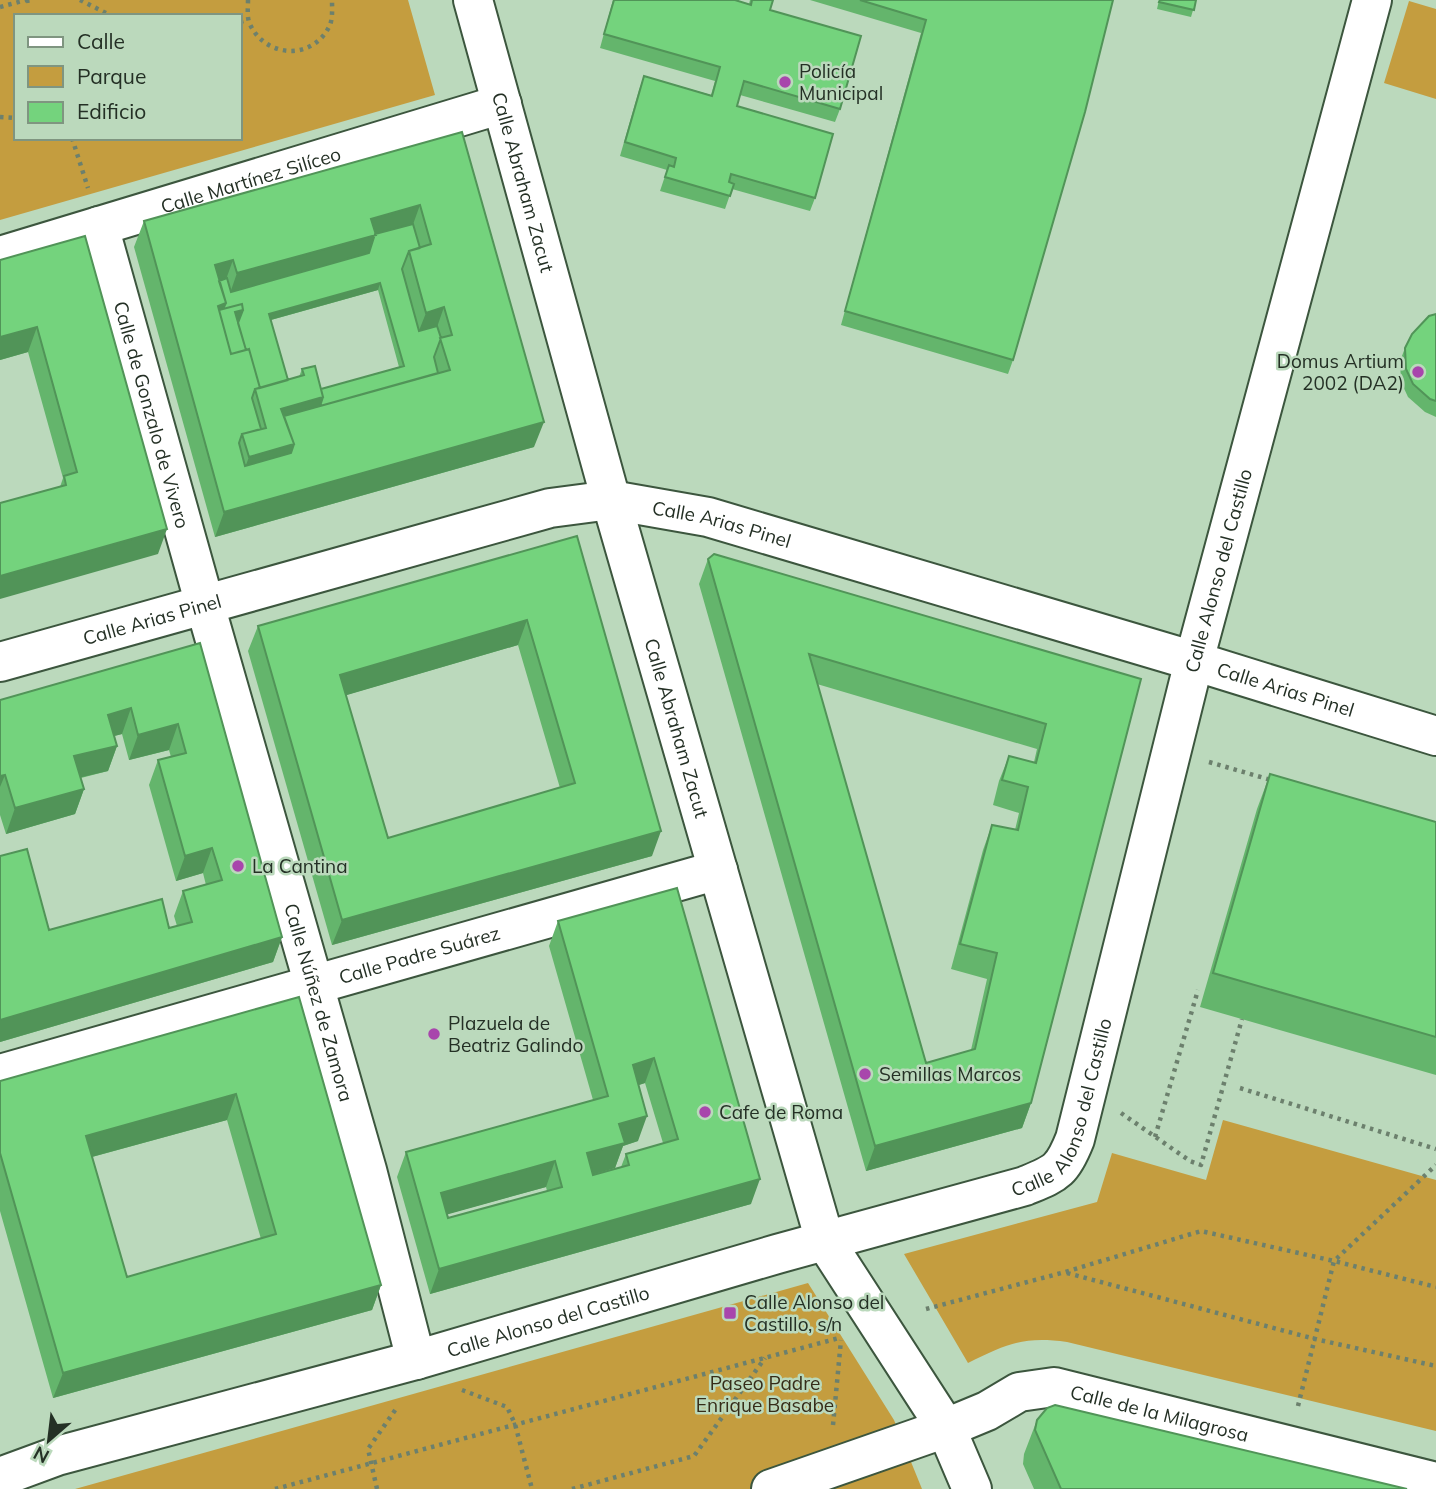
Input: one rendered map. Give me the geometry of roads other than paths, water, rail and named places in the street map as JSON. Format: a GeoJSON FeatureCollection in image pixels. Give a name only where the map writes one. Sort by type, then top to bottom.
{"type":"FeatureCollection","features":[{"type":"Feature","properties":{"kind":"street","name":"Calle Abraham Zacut"},"geometry":{"type":"LineString","coordinates":[[473,0],[611,500],[825,1241],[946,1428],[972,1489]]}},
{"type":"Feature","properties":{"kind":"street","name":"Calle Alonso del Castillo"},"geometry":{"type":"LineString","coordinates":[[0,1477],[57,1456],[416,1360],[1025,1186],[1054,1175],[1066,1161],[1074,1139],[1194,661],[1372,0]]}},
{"type":"Feature","properties":{"kind":"street","name":"Calle Martínez Silíceo"},"geometry":{"type":"LineString","coordinates":[[0,256],[502,104]]}},
{"type":"Feature","properties":{"kind":"street","name":"Calle de Gonzalo de Vivero"},"geometry":{"type":"LineString","coordinates":[[99,226],[205,605]]}},
{"type":"Feature","properties":{"kind":"street","name":"Calle Arias Pinel"},"geometry":{"type":"LineString","coordinates":[[0,662],[550,508],[611,500],[708,517],[1194,661],[1436,736]]}},
{"type":"Feature","properties":{"kind":"street","name":"Calle Núñez de Zamora"},"geometry":{"type":"LineString","coordinates":[[205,605],[367,1170],[416,1360]]}},
{"type":"Feature","properties":{"kind":"street","name":"Calle Padre Suárez"},"geometry":{"type":"LineString","coordinates":[[0,1074],[718,870]]}},
{"type":"Feature","properties":{"kind":"street","name":"Calle de la Milagrosa"},"geometry":{"type":"LineString","coordinates":[[771,1489],[946,1428],[987,1411],[1019,1392],[1054,1387],[1436,1482]]}},
{"type":"Feature","properties":{"kind":"place","name":"Policía Municipal"},"geometry":{"type":"Point","coordinates":[785,82]}},
{"type":"Feature","properties":{"kind":"place","name":"Domus Artium 2002 (DA2)"},"geometry":{"type":"Point","coordinates":[1418,372]}},
{"type":"Feature","properties":{"kind":"place","name":"La Cantina"},"geometry":{"type":"Point","coordinates":[238,866]}},
{"type":"Feature","properties":{"kind":"place","name":"Plazuela de Beatriz Galindo"},"geometry":{"type":"Point","coordinates":[434,1034]}},
{"type":"Feature","properties":{"kind":"place","name":"Semillas Marcos"},"geometry":{"type":"Point","coordinates":[865,1074]}},
{"type":"Feature","properties":{"kind":"place","name":"Cafe de Roma"},"geometry":{"type":"Point","coordinates":[705,1112]}},
{"type":"Feature","properties":{"kind":"place","name":"Calle Alonso del Castillo, s/n"},"geometry":{"type":"Point","coordinates":[730,1313]}},
{"type":"Feature","properties":{"kind":"park label","name":"Paseo Padre Enrique Basabe"},"geometry":{"type":"Point","coordinates":[765,1394]}}]}
